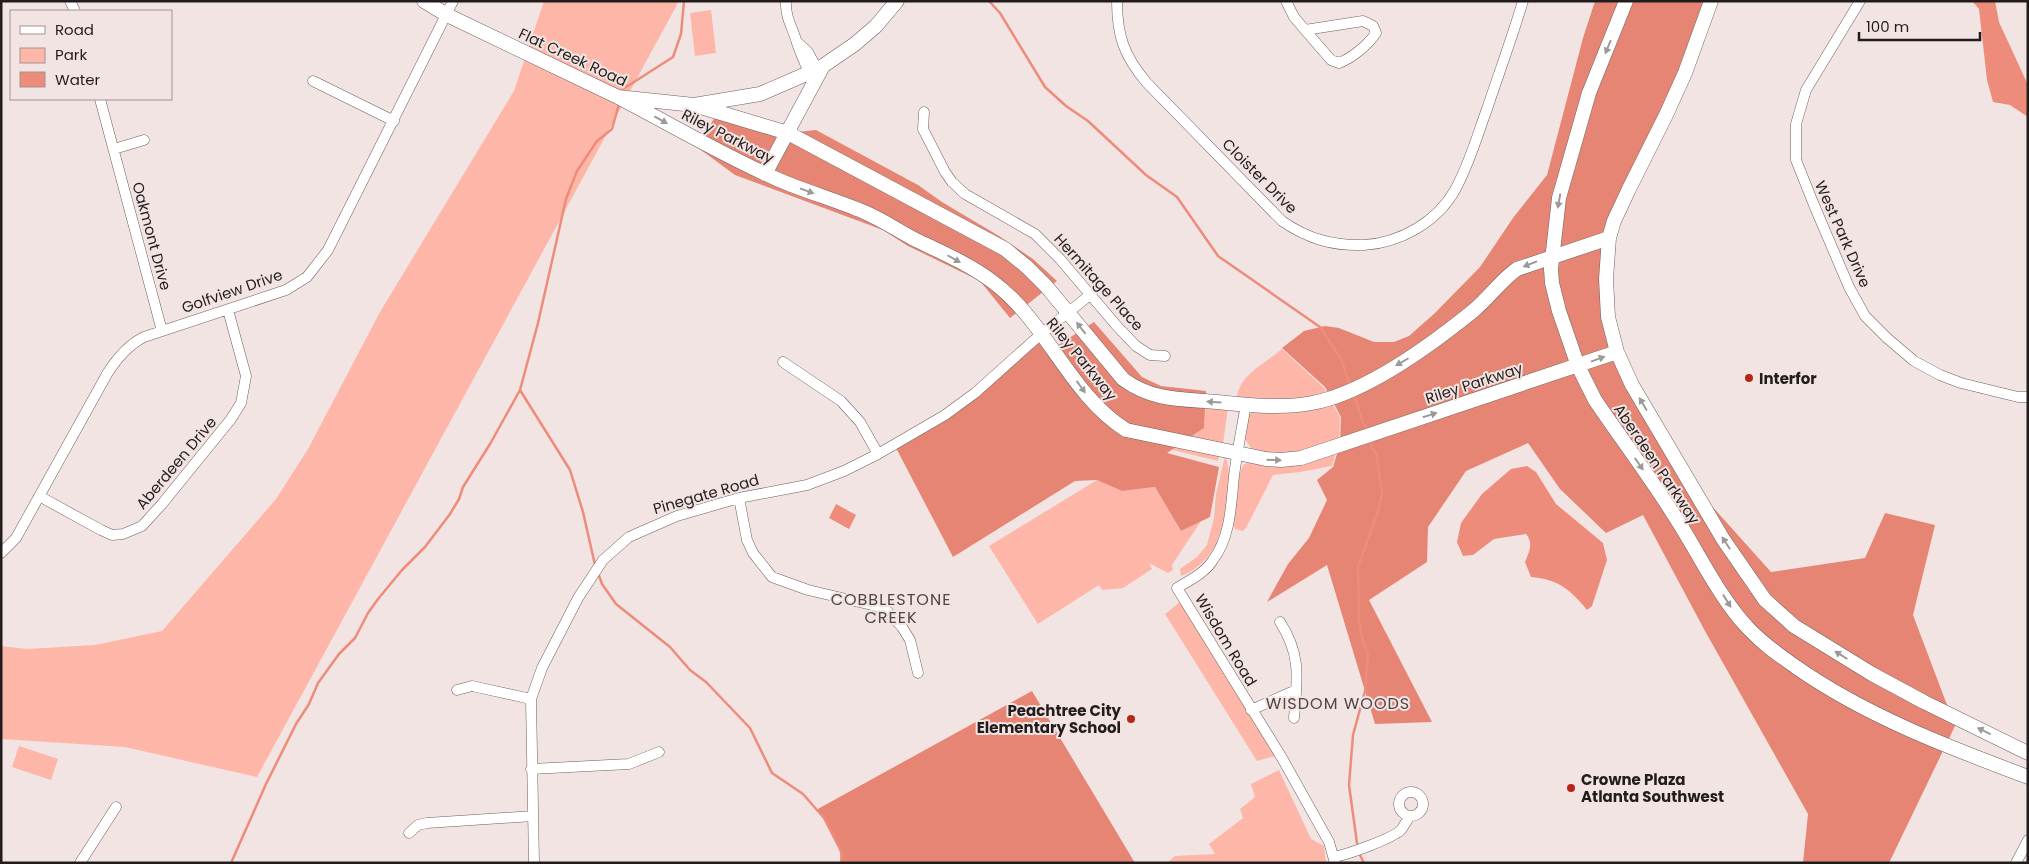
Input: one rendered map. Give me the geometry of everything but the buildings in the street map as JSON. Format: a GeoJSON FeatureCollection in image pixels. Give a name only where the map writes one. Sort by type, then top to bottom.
{"type":"FeatureCollection","features":[{"type":"Feature","properties":{"kind":"street","name":"Flat Creek Road"},"geometry":{"type":"LineString","coordinates":[[424,1],[447,15],[618,97],[694,104],[760,94],[817,69],[855,44],[876,26],[897,1]]}},
{"type":"Feature","properties":{"kind":"street","name":"Golfview Drive"},"geometry":{"type":"LineString","coordinates":[[1,552],[16,538],[114,362],[138,340],[286,290],[307,277],[328,250],[453,1]]}},
{"type":"Feature","properties":{"kind":"street"},"geometry":{"type":"LineString","coordinates":[[765,174],[788,133],[817,69],[800,55],[797,42],[788,23],[786,1]]}},
{"type":"Feature","properties":{"kind":"street","name":"Cloister Drive"},"geometry":{"type":"LineString","coordinates":[[1117,1],[1119,28],[1123,47],[1136,70],[1147,82],[1282,221],[1296,231],[1322,242],[1348,245],[1374,244],[1413,231],[1431,217],[1454,192],[1467,162],[1524,1]]}},
{"type":"Feature","properties":{"kind":"street"},"geometry":{"type":"LineString","coordinates":[[1286,1],[1294,17],[1305,30],[1331,60],[1339,63],[1349,58],[1372,39],[1376,33],[1373,26],[1363,21],[1305,30]]}},
{"type":"Feature","properties":{"kind":"street","name":"Aberdeen Parkway"},"geometry":{"type":"LineString","coordinates":[[1626,1],[1589,93],[1560,198],[1552,256],[1552,283],[1559,311],[1578,366],[1594,400],[1673,513],[1731,608],[1750,631],[1769,648],[1836,693],[1880,716],[1951,748],[2028,777]]}},
{"type":"Feature","properties":{"kind":"street","name":"Aberdeen Parkway"},"geometry":{"type":"LineString","coordinates":[[1711,1],[1685,73],[1666,116],[1628,191],[1610,238],[1606,279],[1608,316],[1617,352],[1632,385],[1723,539],[1765,600],[1794,626],[1872,674],[2028,753]]}},
{"type":"Feature","properties":{"kind":"street","name":"West Park Drive"},"geometry":{"type":"LineString","coordinates":[[1860,1],[1806,90],[1796,124],[1796,160],[1814,205],[1853,294],[1865,316],[1888,338],[1914,361],[1940,376],[1961,383],[2023,397],[2028,404]]}},
{"type":"Feature","properties":{"kind":"street"},"geometry":{"type":"LineString","coordinates":[[313,81],[394,121]]}},
{"type":"Feature","properties":{"kind":"street","name":"Riley Parkway"},"geometry":{"type":"LineString","coordinates":[[618,97],[765,174],[866,213],[914,239],[936,248],[976,271],[1003,290],[1041,334],[1087,395],[1114,422],[1126,430],[1274,460],[1301,458],[1617,352]]}},
{"type":"Feature","properties":{"kind":"street","name":"Oakmont Drive"},"geometry":{"type":"LineString","coordinates":[[100,100],[162,331]]}},
{"type":"Feature","properties":{"kind":"street","name":"Riley Parkway"},"geometry":{"type":"LineString","coordinates":[[694,104],[788,133],[1005,250],[1036,275],[1069,312],[1118,373],[1136,389],[1176,399],[1290,405],[1310,404],[1336,397],[1360,386],[1418,353],[1448,332],[1481,304],[1512,272],[1552,256],[1610,238]]}},
{"type":"Feature","properties":{"kind":"street","name":"Hermitage Place"},"geometry":{"type":"LineString","coordinates":[[924,112],[924,129],[945,172],[952,182],[965,194],[1035,234],[1060,259],[1136,346],[1150,355],[1165,356]]}},
{"type":"Feature","properties":{"kind":"street"},"geometry":{"type":"LineString","coordinates":[[114,149],[144,140]]}},
{"type":"Feature","properties":{"kind":"street","name":"Pinegate Road"},"geometry":{"type":"LineString","coordinates":[[534,863],[530,699],[535,684],[578,598],[600,564],[629,537],[653,525],[676,516],[739,498],[807,485],[844,471],[878,454],[945,415],[975,393],[1041,334],[1090,295]]}},
{"type":"Feature","properties":{"kind":"street","name":"Aberdeen Drive"},"geometry":{"type":"LineString","coordinates":[[39,496],[112,535],[123,534],[142,526],[225,427],[241,403],[246,376],[228,310]]}},
{"type":"Feature","properties":{"kind":"street"},"geometry":{"type":"LineString","coordinates":[[783,362],[841,400],[856,417],[878,454]]}},
{"type":"Feature","properties":{"kind":"street","name":"Wisdom Road"},"geometry":{"type":"LineString","coordinates":[[1246,404],[1231,513],[1221,546],[1213,561],[1204,571],[1177,588],[1282,758],[1330,842],[1335,860]]}},
{"type":"Feature","properties":{"kind":"street"},"geometry":{"type":"LineString","coordinates":[[739,498],[747,540],[753,553],[772,577],[808,590],[876,606],[887,611],[902,627],[910,640],[918,673]]}},
{"type":"Feature","properties":{"kind":"street"},"geometry":{"type":"LineString","coordinates":[[1280,622],[1294,648],[1296,690],[1294,718]]}},
{"type":"Feature","properties":{"kind":"street"},"geometry":{"type":"LineString","coordinates":[[457,690],[472,686],[530,699]]}},
{"type":"Feature","properties":{"kind":"street"},"geometry":{"type":"LineString","coordinates":[[1251,710],[1296,690]]}},
{"type":"Feature","properties":{"kind":"street"},"geometry":{"type":"LineString","coordinates":[[532,768],[629,764],[659,752]]}},
{"type":"Feature","properties":{"kind":"street"},"geometry":{"type":"LineString","coordinates":[[80,863],[116,807]]}},
{"type":"Feature","properties":{"kind":"street"},"geometry":{"type":"LineString","coordinates":[[409,833],[418,825],[427,823],[533,816]]}},
{"type":"Feature","properties":{"kind":"street"},"geometry":{"type":"LineString","coordinates":[[1335,860],[1388,838],[1401,830],[1410,816]]}},
{"type":"Feature","properties":{"kind":"street"},"geometry":{"type":"LineString","coordinates":[[2016,863],[2028,840]]}},
{"type":"Feature","properties":{"kind":"green space"},"geometry":{"type":"Polygon","coordinates":[[[544,1],[679,1],[257,777],[125,747],[1,739],[1,646],[27,649],[95,645],[162,631],[276,499],[308,449],[380,312],[514,91],[544,1]]]}},
{"type":"Feature","properties":{"kind":"green space"},"geometry":{"type":"Polygon","coordinates":[[[711,10],[716,53],[695,56],[690,13],[711,10]]]}},
{"type":"Feature","properties":{"kind":"green space"},"geometry":{"type":"Polygon","coordinates":[[[1282,349],[1324,388],[1327,394],[1291,400],[1237,397],[1239,389],[1248,375],[1282,349]]]}},
{"type":"Feature","properties":{"kind":"green space"},"geometry":{"type":"Polygon","coordinates":[[[1331,401],[1340,417],[1339,442],[1307,450],[1277,453],[1253,451],[1245,439],[1247,418],[1252,412],[1331,401]]]}},
{"type":"Feature","properties":{"kind":"green space"},"geometry":{"type":"Polygon","coordinates":[[[1206,403],[1228,407],[1223,444],[1190,438],[1204,428],[1206,403]]]}},
{"type":"Feature","properties":{"kind":"green space"},"geometry":{"type":"Polygon","coordinates":[[[1186,445],[1220,454],[1218,461],[1161,447],[1186,445]]]}},
{"type":"Feature","properties":{"kind":"green space"},"geometry":{"type":"Polygon","coordinates":[[[1337,448],[1332,466],[1273,475],[1246,528],[1243,531],[1235,529],[1232,522],[1243,465],[1254,460],[1337,448]]]}},
{"type":"Feature","properties":{"kind":"green space"},"geometry":{"type":"Polygon","coordinates":[[[1225,456],[1228,465],[1229,488],[1219,536],[1205,559],[1191,571],[1181,576],[1180,569],[1197,557],[1207,545],[1214,518],[1216,494],[1225,456]]]}},
{"type":"Feature","properties":{"kind":"green space"},"geometry":{"type":"Polygon","coordinates":[[[1097,480],[1122,491],[1155,487],[1181,531],[1201,521],[1172,565],[1173,570],[1168,573],[1149,563],[1152,569],[1123,588],[1102,590],[1099,585],[1038,624],[989,546],[1097,480]]]}},
{"type":"Feature","properties":{"kind":"green space"},"geometry":{"type":"Polygon","coordinates":[[[1180,602],[1275,756],[1257,761],[1165,614],[1180,602]]]}},
{"type":"Feature","properties":{"kind":"green space"},"geometry":{"type":"Polygon","coordinates":[[[19,746],[58,759],[51,780],[12,767],[19,746]]]}},
{"type":"Feature","properties":{"kind":"green space"},"geometry":{"type":"Polygon","coordinates":[[[1279,770],[1311,839],[1324,846],[1326,863],[1167,863],[1175,856],[1215,854],[1209,844],[1243,818],[1240,809],[1255,797],[1251,784],[1279,770]]]}},
{"type":"Feature","properties":{"kind":"shaded area"},"geometry":{"type":"Polygon","coordinates":[[[1595,1],[1709,1],[1609,238],[1617,352],[1693,485],[1771,572],[1865,558],[1885,513],[1935,525],[1913,615],[1955,726],[1889,863],[1803,863],[1808,814],[1705,631],[1643,515],[1606,533],[1560,489],[1528,443],[1466,471],[1428,527],[1427,562],[1369,600],[1432,722],[1375,724],[1327,565],[1267,602],[1288,564],[1309,538],[1327,500],[1317,480],[1333,467],[1340,444],[1341,417],[1325,387],[1282,348],[1304,331],[1325,326],[1339,328],[1374,342],[1394,342],[1409,336],[1435,313],[1480,267],[1513,218],[1547,175],[1583,38],[1595,1]]]}},
{"type":"Feature","properties":{"kind":"shaded area"},"geometry":{"type":"Polygon","coordinates":[[[715,117],[788,133],[816,130],[918,185],[1033,259],[1057,281],[1010,318],[980,281],[908,246],[883,230],[735,175],[697,147],[715,117]]]}},
{"type":"Feature","properties":{"kind":"shaded area"},"geometry":{"type":"Polygon","coordinates":[[[1094,322],[1142,377],[1161,386],[1206,391],[1204,428],[1167,453],[1219,467],[1210,517],[1181,531],[1155,487],[1122,491],[1097,480],[1075,481],[953,557],[895,446],[966,400],[1041,334],[1052,349],[1094,322]]]}},
{"type":"Feature","properties":{"kind":"shaded area"},"geometry":{"type":"Polygon","coordinates":[[[1032,691],[1135,863],[841,863],[837,842],[816,810],[1032,691]]]}},
{"type":"Feature","properties":{"kind":"water"},"geometry":{"type":"Polygon","coordinates":[[[1972,1],[1995,1],[1999,22],[2028,85],[2028,117],[2010,105],[1993,102],[1987,80],[1979,9],[1972,1]]]}},
{"type":"Feature","properties":{"kind":"water"},"geometry":{"type":"Polygon","coordinates":[[[1527,466],[1536,472],[1556,504],[1603,543],[1607,560],[1592,606],[1587,610],[1563,587],[1549,580],[1531,577],[1525,562],[1530,545],[1526,534],[1494,539],[1473,555],[1463,556],[1457,542],[1461,523],[1482,494],[1511,469],[1527,466]]]}},
{"type":"Feature","properties":{"kind":"water"},"geometry":{"type":"Polygon","coordinates":[[[836,504],[856,515],[849,529],[829,518],[836,504]]]}},
{"type":"Feature","properties":{"kind":"waterway"},"geometry":{"type":"LineString","coordinates":[[623,89],[673,57],[681,34],[684,1]]}},
{"type":"Feature","properties":{"kind":"waterway"},"geometry":{"type":"LineString","coordinates":[[989,1],[1000,13],[1045,87],[1066,106],[1088,121],[1146,175],[1177,197],[1218,256],[1320,327],[1341,359],[1350,385]]}},
{"type":"Feature","properties":{"kind":"waterway"},"geometry":{"type":"LineString","coordinates":[[231,863],[266,784],[296,724],[309,704],[318,683],[339,654],[355,638],[368,613],[378,599],[402,570],[425,547],[450,514],[459,499],[463,487],[520,390],[538,323],[566,199],[577,171],[597,141],[612,129],[619,104]]}},
{"type":"Feature","properties":{"kind":"waterway"},"geometry":{"type":"LineString","coordinates":[[520,390],[570,470],[583,512],[595,565]]}},
{"type":"Feature","properties":{"kind":"waterway"},"geometry":{"type":"LineString","coordinates":[[1354,395],[1363,423],[1369,431]]}},
{"type":"Feature","properties":{"kind":"waterway"},"geometry":{"type":"LineString","coordinates":[[1357,843],[1349,785],[1353,735],[1365,691],[1368,655],[1359,621],[1358,567],[1378,511],[1382,494],[1377,456],[1372,448],[1371,439]]}},
{"type":"Feature","properties":{"kind":"waterway"},"geometry":{"type":"LineString","coordinates":[[598,573],[602,584],[616,604],[670,647],[690,670],[706,682],[750,728],[772,773],[803,794],[824,818],[842,853],[841,863]]}},
{"type":"Feature","properties":{"kind":"waterway"},"geometry":{"type":"LineString","coordinates":[[1359,853],[1364,863]]}},
{"type":"Feature","properties":{"kind":"place","name":"Interfor"},"geometry":{"type":"Point","coordinates":[1749,378]}},
{"type":"Feature","properties":{"kind":"place","name":"Peachtree City Elementary School"},"geometry":{"type":"Point","coordinates":[1131,719]}},
{"type":"Feature","properties":{"kind":"place","name":"Crowne Plaza Atlanta Southwest"},"geometry":{"type":"Point","coordinates":[1571,788]}},
{"type":"Feature","properties":{"kind":"district","name":"COBBLESTONE CREEK"},"geometry":{"type":"Point","coordinates":[891,608]}},
{"type":"Feature","properties":{"kind":"district","name":"WISDOM WOODS"},"geometry":{"type":"Point","coordinates":[1338,703]}}]}
